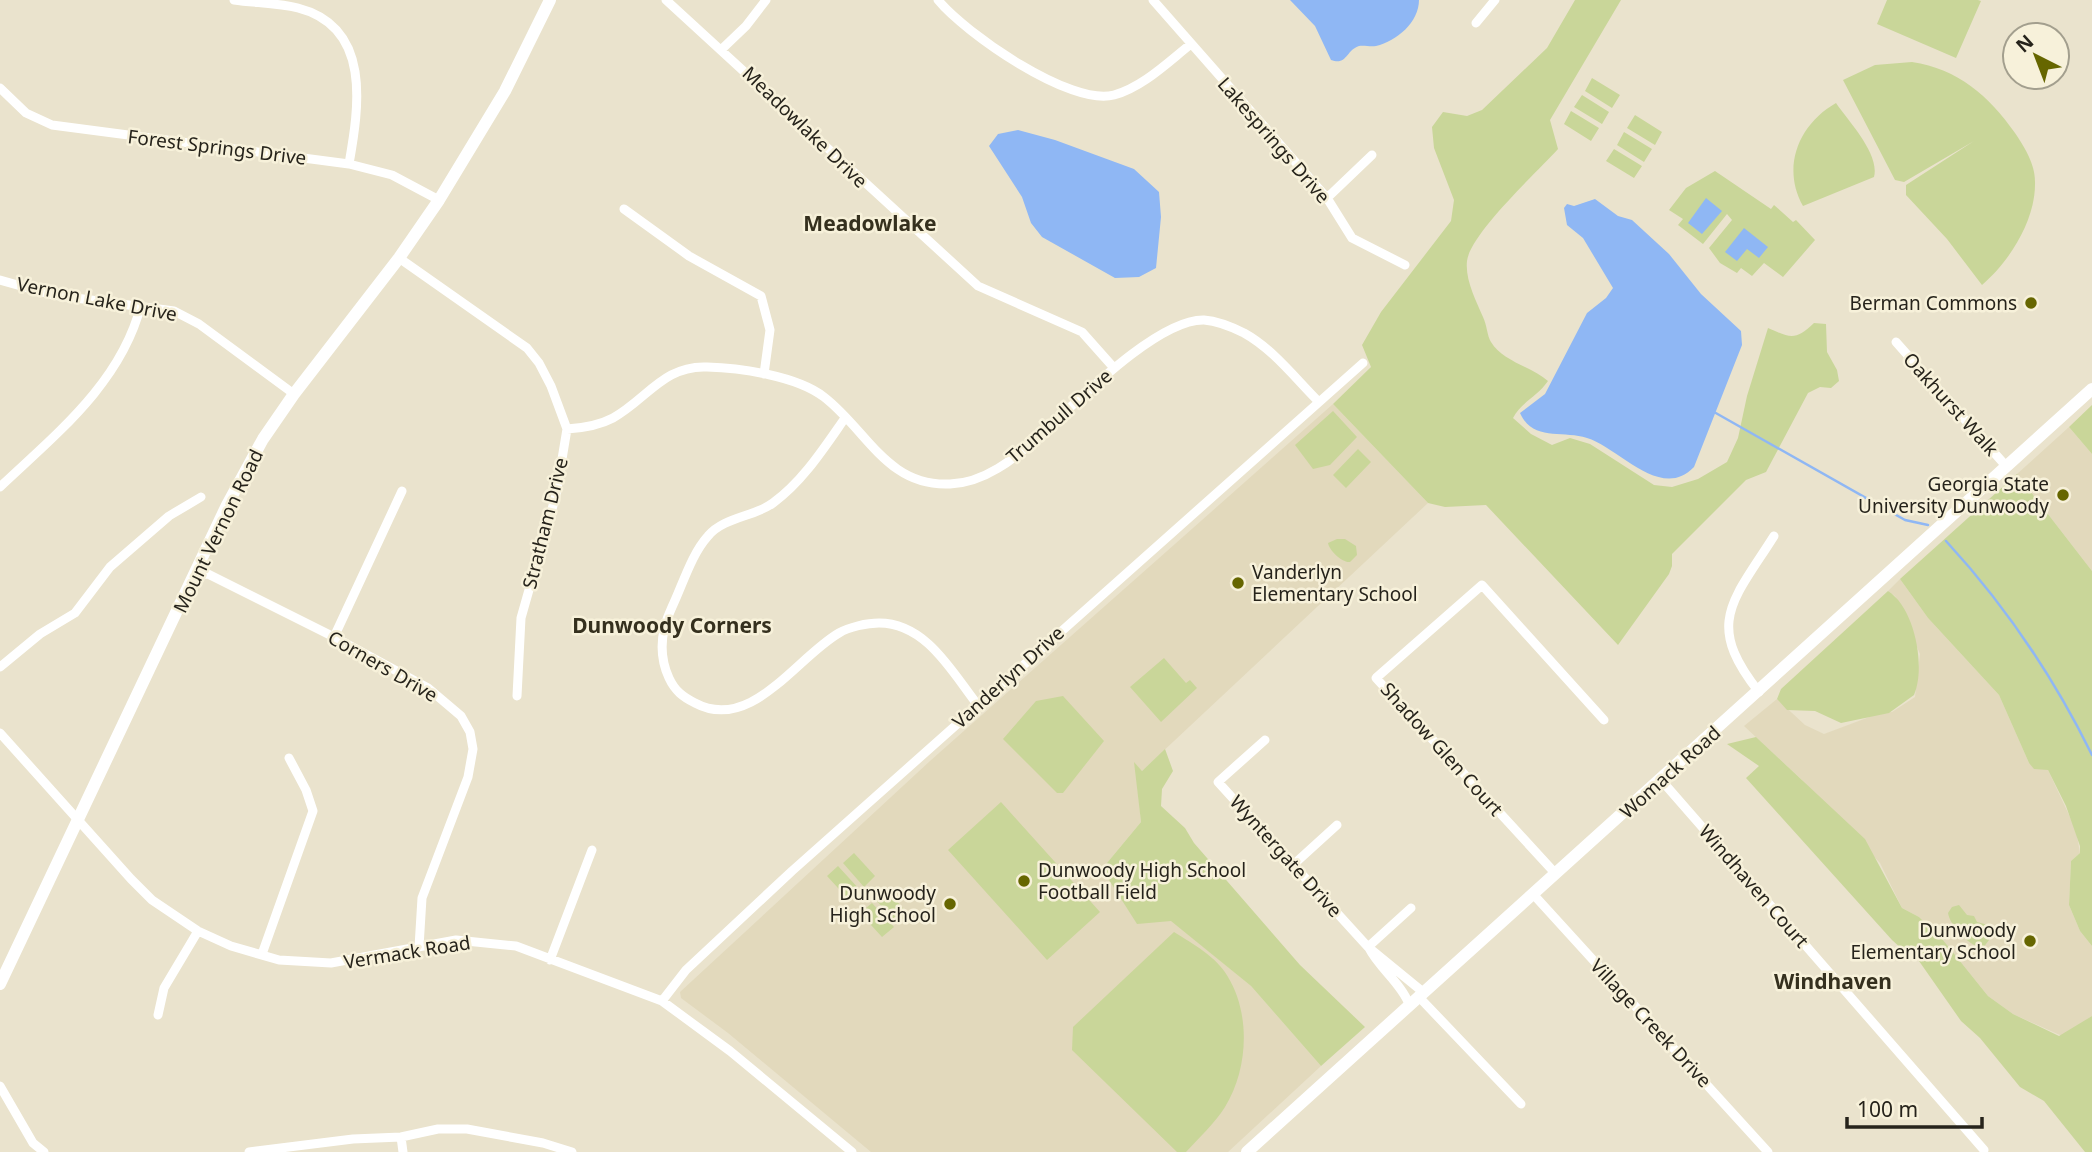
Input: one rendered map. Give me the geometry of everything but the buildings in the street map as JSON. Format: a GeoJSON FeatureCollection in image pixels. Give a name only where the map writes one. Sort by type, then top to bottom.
{"type":"FeatureCollection","features":[{"type":"Feature","properties":{"kind":"main road","name":"Mount Vernon Road"},"geometry":{"type":"LineString","coordinates":[[0,984],[233,494],[263,439],[294,394],[399,258],[439,200],[505,91],[550,0]]}},
{"type":"Feature","properties":{"kind":"main road","name":"Womack Road"},"geometry":{"type":"LineString","coordinates":[[1247,1152],[1555,873],[1661,781],[2092,388]]}},
{"type":"Feature","properties":{"kind":"street"},"geometry":{"type":"LineString","coordinates":[[234,0],[299,8],[317,16],[345,43],[358,74],[358,102],[349,163]]}},
{"type":"Feature","properties":{"kind":"street","name":"Meadowlake Drive"},"geometry":{"type":"LineString","coordinates":[[667,0],[723,48],[920,237],[978,286],[1082,332],[1114,368]]}},
{"type":"Feature","properties":{"kind":"street"},"geometry":{"type":"LineString","coordinates":[[723,48],[746,26],[766,0]]}},
{"type":"Feature","properties":{"kind":"street"},"geometry":{"type":"LineString","coordinates":[[938,0],[974,35],[1078,94],[1100,97],[1127,90],[1191,44]]}},
{"type":"Feature","properties":{"kind":"street","name":"Lakesprings Drive"},"geometry":{"type":"LineString","coordinates":[[1153,0],[1327,198],[1352,238],[1405,265]]}},
{"type":"Feature","properties":{"kind":"street"},"geometry":{"type":"LineString","coordinates":[[1476,23],[1495,0]]}},
{"type":"Feature","properties":{"kind":"street","name":"Forest Springs Drive"},"geometry":{"type":"LineString","coordinates":[[0,88],[26,113],[52,125],[349,163],[392,175],[439,200]]}},
{"type":"Feature","properties":{"kind":"street"},"geometry":{"type":"LineString","coordinates":[[1327,198],[1372,155]]}},
{"type":"Feature","properties":{"kind":"street"},"geometry":{"type":"LineString","coordinates":[[624,209],[689,256],[761,296],[770,330],[764,374]]}},
{"type":"Feature","properties":{"kind":"street","name":"Stratham Drive"},"geometry":{"type":"LineString","coordinates":[[399,258],[527,348],[540,363],[567,429],[556,495],[521,618],[517,696]]}},
{"type":"Feature","properties":{"kind":"street","name":"Vernon Lake Drive"},"geometry":{"type":"LineString","coordinates":[[0,280],[53,295],[174,311],[199,324],[294,394]]}},
{"type":"Feature","properties":{"kind":"street"},"geometry":{"type":"LineString","coordinates":[[0,487],[98,392],[121,352],[141,305]]}},
{"type":"Feature","properties":{"kind":"street","name":"Trumbull Drive"},"geometry":{"type":"LineString","coordinates":[[567,429],[587,427],[613,418],[648,388],[688,367],[764,374],[824,396],[885,462],[909,476],[949,485],[975,480],[1017,456],[1114,368],[1166,331],[1203,320],[1226,325],[1264,347],[1318,401]]}},
{"type":"Feature","properties":{"kind":"street","name":"Oakhurst Walk"},"geometry":{"type":"LineString","coordinates":[[1896,341],[2006,466]]}},
{"type":"Feature","properties":{"kind":"street","name":"Vanderlyn Drive"},"geometry":{"type":"LineString","coordinates":[[662,1001],[687,970],[977,704],[1363,363]]}},
{"type":"Feature","properties":{"kind":"street"},"geometry":{"type":"LineString","coordinates":[[845,418],[806,471],[787,491],[760,511],[709,534],[700,547],[666,621],[661,645],[665,670],[673,687],[684,697],[702,707],[724,710],[739,707],[772,689],[841,632],[878,623],[897,625],[919,635],[934,649],[977,704]]}},
{"type":"Feature","properties":{"kind":"street"},"geometry":{"type":"LineString","coordinates":[[334,637],[402,491]]}},
{"type":"Feature","properties":{"kind":"street"},"geometry":{"type":"LineString","coordinates":[[0,667],[40,634],[75,614],[110,567],[169,516],[201,497]]}},
{"type":"Feature","properties":{"kind":"street"},"geometry":{"type":"LineString","coordinates":[[1759,692],[1735,659],[1727,631],[1729,613],[1737,594],[1774,536]]}},
{"type":"Feature","properties":{"kind":"street","name":"Corners Drive"},"geometry":{"type":"LineString","coordinates":[[195,575],[208,574],[334,637],[428,688],[461,716],[470,732],[473,749],[468,777],[422,898],[419,947]]}},
{"type":"Feature","properties":{"kind":"street","name":"Shadow Glen Court"},"geometry":{"type":"LineString","coordinates":[[1555,873],[1376,678],[1482,585],[1604,720]]}},
{"type":"Feature","properties":{"kind":"street","name":"Vermack Road"},"geometry":{"type":"LineString","coordinates":[[0,733],[152,900],[198,930],[231,946],[279,960],[331,963],[456,940],[516,946],[662,1001],[730,1051],[852,1152]]}},
{"type":"Feature","properties":{"kind":"street","name":"Wyntergate Drive"},"geometry":{"type":"LineString","coordinates":[[1265,740],[1218,782],[1368,947],[1396,967],[1417,997]]}},
{"type":"Feature","properties":{"kind":"street"},"geometry":{"type":"LineString","coordinates":[[262,954],[313,811],[306,790],[289,758]]}},
{"type":"Feature","properties":{"kind":"street","name":"Windhaven Court"},"geometry":{"type":"LineString","coordinates":[[1661,781],[1984,1150]]}},
{"type":"Feature","properties":{"kind":"street"},"geometry":{"type":"LineString","coordinates":[[1293,865],[1337,825]]}},
{"type":"Feature","properties":{"kind":"street"},"geometry":{"type":"LineString","coordinates":[[550,960],[592,850]]}},
{"type":"Feature","properties":{"kind":"street","name":"Village Creek Drive"},"geometry":{"type":"LineString","coordinates":[[1532,894],[1768,1152]]}},
{"type":"Feature","properties":{"kind":"street"},"geometry":{"type":"LineString","coordinates":[[1368,947],[1411,908]]}},
{"type":"Feature","properties":{"kind":"street"},"geometry":{"type":"LineString","coordinates":[[158,1015],[164,988],[198,930]]}},
{"type":"Feature","properties":{"kind":"street","name":"Wyntergate Drive"},"geometry":{"type":"LineString","coordinates":[[1368,947],[1379,966],[1400,989],[1417,997]]}},
{"type":"Feature","properties":{"kind":"street"},"geometry":{"type":"LineString","coordinates":[[1400,989],[1408,981]]}},
{"type":"Feature","properties":{"kind":"street"},"geometry":{"type":"LineString","coordinates":[[1417,997],[1521,1104]]}},
{"type":"Feature","properties":{"kind":"street"},"geometry":{"type":"LineString","coordinates":[[0,1086],[33,1143],[44,1152]]}},
{"type":"Feature","properties":{"kind":"street"},"geometry":{"type":"LineString","coordinates":[[249,1152],[353,1139],[401,1137],[438,1129],[467,1129],[543,1143],[572,1152]]}},
{"type":"Feature","properties":{"kind":"street"},"geometry":{"type":"LineString","coordinates":[[401,1137],[403,1152]]}},
{"type":"Feature","properties":{"kind":"shaded area","name":"Dunwoody High School"},"geometry":{"type":"Polygon","coordinates":[[[1333,404],[1428,503],[1142,771],[1135,764],[1141,822],[1102,869],[1137,923],[1171,920],[1251,986],[1321,1066],[1228,1152],[871,1152],[728,1033],[681,998],[680,992],[930,761],[1333,404]]]}},
{"type":"Feature","properties":{"kind":"shaded area","name":"Georgia State University Dunwoody"},"geometry":{"type":"Polygon","coordinates":[[[2069,427],[2092,454],[2092,571],[2017,474],[2069,427]]]}},
{"type":"Feature","properties":{"kind":"shaded area"},"geometry":{"type":"Polygon","coordinates":[[[1900,579],[1928,618],[1999,695],[2029,763],[2048,770],[2076,830],[2080,853],[2071,861],[2069,905],[2080,931],[2092,946],[2092,1016],[2062,1036],[2013,1014],[1988,996],[1943,940],[1919,917],[1902,908],[1880,863],[1801,779],[1744,726],[1777,699],[1805,725],[1824,734],[1880,713],[1892,712],[1915,697],[1920,654],[1895,596],[1888,591],[1900,579]]]}},
{"type":"Feature","properties":{"kind":"green space"},"geometry":{"type":"Polygon","coordinates":[[[1575,0],[1621,0],[1550,120],[1558,149],[1492,219],[1471,249],[1467,261],[1469,283],[1491,342],[1502,354],[1548,381],[1513,418],[1531,434],[1552,445],[1570,438],[1590,444],[1654,485],[1672,487],[1698,479],[1727,462],[1738,438],[1747,396],[1768,328],[1793,336],[1802,333],[1814,323],[1826,324],[1827,352],[1837,370],[1839,381],[1831,388],[1820,387],[1808,393],[1766,472],[1746,480],[1672,554],[1669,574],[1618,645],[1486,505],[1445,507],[1428,503],[1333,404],[1371,367],[1362,345],[1381,312],[1451,221],[1454,200],[1434,148],[1432,127],[1443,112],[1467,116],[1482,110],[1547,48],[1575,0]]]}},
{"type":"Feature","properties":{"kind":"green space"},"geometry":{"type":"Polygon","coordinates":[[[1887,0],[1981,1],[1956,58],[1877,24],[1887,0]]]}},
{"type":"Feature","properties":{"kind":"green space"},"geometry":{"type":"Polygon","coordinates":[[[1912,62],[1944,71],[1983,96],[2015,133],[2026,150],[2035,175],[2034,196],[2026,225],[2002,265],[1982,285],[1947,239],[1906,195],[1906,185],[1974,141],[1904,182],[1895,180],[1843,80],[1875,65],[1912,62]]]}},
{"type":"Feature","properties":{"kind":"green space"},"geometry":{"type":"Polygon","coordinates":[[[1592,78],[1620,95],[1612,108],[1585,91],[1592,78]]]}},
{"type":"Feature","properties":{"kind":"green space"},"geometry":{"type":"Polygon","coordinates":[[[1582,95],[1609,112],[1602,124],[1574,107],[1582,95]]]}},
{"type":"Feature","properties":{"kind":"green space"},"geometry":{"type":"Polygon","coordinates":[[[1836,103],[1868,148],[1875,168],[1874,177],[1803,206],[1794,176],[1797,148],[1812,122],[1836,103]]]}},
{"type":"Feature","properties":{"kind":"green space"},"geometry":{"type":"Polygon","coordinates":[[[1571,111],[1599,128],[1591,141],[1564,124],[1571,111]]]}},
{"type":"Feature","properties":{"kind":"green space"},"geometry":{"type":"Polygon","coordinates":[[[1635,115],[1662,132],[1655,145],[1627,128],[1635,115]]]}},
{"type":"Feature","properties":{"kind":"green space"},"geometry":{"type":"Polygon","coordinates":[[[1624,132],[1652,149],[1644,162],[1617,145],[1624,132]]]}},
{"type":"Feature","properties":{"kind":"green space"},"geometry":{"type":"Polygon","coordinates":[[[1614,149],[1642,166],[1634,178],[1606,161],[1614,149]]]}},
{"type":"Feature","properties":{"kind":"green space"},"geometry":{"type":"Polygon","coordinates":[[[1715,171],[1771,209],[1774,205],[1793,222],[1796,220],[1815,240],[1783,277],[1764,263],[1752,276],[1741,268],[1737,273],[1720,263],[1709,248],[1732,220],[1727,214],[1703,244],[1678,225],[1683,219],[1669,210],[1686,188],[1715,171]]]}},
{"type":"Feature","properties":{"kind":"green space"},"geometry":{"type":"Polygon","coordinates":[[[2092,405],[2092,454],[2069,427],[2092,405]]]}},
{"type":"Feature","properties":{"kind":"green space"},"geometry":{"type":"Polygon","coordinates":[[[1333,411],[1357,437],[1330,465],[1313,469],[1295,445],[1333,411]]]}},
{"type":"Feature","properties":{"kind":"green space"},"geometry":{"type":"Polygon","coordinates":[[[1358,449],[1371,462],[1346,488],[1333,475],[1358,449]]]}},
{"type":"Feature","properties":{"kind":"green space"},"geometry":{"type":"Polygon","coordinates":[[[2017,474],[2092,571],[2092,946],[2080,931],[2069,905],[2071,861],[2080,853],[2080,846],[2066,806],[2048,770],[2034,769],[2029,763],[1999,695],[1928,618],[1900,579],[2017,474]]]}},
{"type":"Feature","properties":{"kind":"green space"},"geometry":{"type":"Polygon","coordinates":[[[1345,539],[1356,546],[1357,555],[1350,562],[1340,558],[1329,546],[1328,543],[1345,539]]]}},
{"type":"Feature","properties":{"kind":"green space"},"geometry":{"type":"Polygon","coordinates":[[[1888,591],[1905,610],[1916,639],[1919,669],[1914,695],[1889,713],[1841,723],[1815,711],[1787,710],[1777,699],[1781,689],[1888,591]]]}},
{"type":"Feature","properties":{"kind":"green space"},"geometry":{"type":"Polygon","coordinates":[[[1164,658],[1186,683],[1190,680],[1197,688],[1161,722],[1130,687],[1164,658]]]}},
{"type":"Feature","properties":{"kind":"green space"},"geometry":{"type":"Polygon","coordinates":[[[1063,696],[1104,741],[1063,793],[1057,793],[1003,739],[1036,701],[1063,696]]]}},
{"type":"Feature","properties":{"kind":"green space"},"geometry":{"type":"Polygon","coordinates":[[[1756,737],[1865,839],[1902,908],[1919,917],[1943,940],[1988,996],[2013,1014],[2059,1036],[2092,1016],[2092,1152],[2085,1152],[2044,1101],[2020,1087],[1980,1038],[1961,1021],[1912,951],[1903,950],[1892,940],[1746,778],[1759,766],[1727,744],[1756,737]]]}},
{"type":"Feature","properties":{"kind":"green space"},"geometry":{"type":"Polygon","coordinates":[[[1165,749],[1173,771],[1162,789],[1161,806],[1185,828],[1194,843],[1300,965],[1365,1027],[1321,1066],[1251,986],[1171,921],[1137,924],[1102,869],[1141,822],[1134,762],[1142,771],[1165,749]]]}},
{"type":"Feature","properties":{"kind":"green space","name":"Dunwoody High School Football Field"},"geometry":{"type":"Polygon","coordinates":[[[1001,802],[1100,912],[1047,960],[948,850],[1001,802]]]}},
{"type":"Feature","properties":{"kind":"green space"},"geometry":{"type":"Polygon","coordinates":[[[854,853],[875,876],[864,887],[843,863],[854,853]]]}},
{"type":"Feature","properties":{"kind":"green space"},"geometry":{"type":"Polygon","coordinates":[[[838,866],[860,890],[849,900],[827,876],[838,866]]]}},
{"type":"Feature","properties":{"kind":"green space"},"geometry":{"type":"Polygon","coordinates":[[[887,890],[908,914],[897,924],[876,900],[887,890]]]}},
{"type":"Feature","properties":{"kind":"green space"},"geometry":{"type":"Polygon","coordinates":[[[872,903],[894,927],[882,937],[860,913],[872,903]]]}},
{"type":"Feature","properties":{"kind":"green space"},"geometry":{"type":"Polygon","coordinates":[[[1959,905],[1967,915],[1974,916],[1977,922],[1988,925],[1989,940],[1983,948],[1967,940],[1952,924],[1948,913],[1952,907],[1959,905]]]}},
{"type":"Feature","properties":{"kind":"green space"},"geometry":{"type":"Polygon","coordinates":[[[1174,932],[1218,963],[1228,977],[1240,1008],[1244,1042],[1233,1092],[1217,1119],[1186,1152],[1177,1152],[1072,1050],[1073,1027],[1174,932]]]}},
{"type":"Feature","properties":{"kind":"water"},"geometry":{"type":"Polygon","coordinates":[[[1290,0],[1419,0],[1411,23],[1399,35],[1376,46],[1359,46],[1340,61],[1336,61],[1331,60],[1315,26],[1290,0]]]}},
{"type":"Feature","properties":{"kind":"water"},"geometry":{"type":"Polygon","coordinates":[[[1018,130],[1055,140],[1134,169],[1159,192],[1161,217],[1156,268],[1139,277],[1115,278],[1042,237],[1031,223],[1022,197],[989,146],[998,134],[1018,130]]]}},
{"type":"Feature","properties":{"kind":"water"},"geometry":{"type":"Polygon","coordinates":[[[1706,198],[1722,211],[1702,234],[1688,223],[1706,198]]]}},
{"type":"Feature","properties":{"kind":"water"},"geometry":{"type":"Polygon","coordinates":[[[1595,199],[1618,216],[1632,220],[1669,254],[1701,294],[1741,331],[1742,345],[1694,467],[1681,476],[1654,476],[1587,438],[1541,432],[1526,422],[1520,413],[1545,394],[1587,313],[1606,298],[1613,288],[1583,238],[1567,225],[1564,208],[1567,204],[1574,206],[1595,199]]]}},
{"type":"Feature","properties":{"kind":"water"},"geometry":{"type":"Polygon","coordinates":[[[1744,228],[1768,247],[1759,258],[1747,249],[1737,261],[1725,252],[1744,228]]]}},
{"type":"Feature","properties":{"kind":"waterway"},"geometry":{"type":"LineString","coordinates":[[1714,412],[1905,520],[1928,525]]}},
{"type":"Feature","properties":{"kind":"waterway"},"geometry":{"type":"LineString","coordinates":[[1946,541],[1968,565],[2027,643],[2092,755]]}},
{"type":"Feature","properties":{"kind":"place","name":"Berman Commons"},"geometry":{"type":"Point","coordinates":[2031,303]}},
{"type":"Feature","properties":{"kind":"place","name":"Georgia State University Dunwoody"},"geometry":{"type":"Point","coordinates":[2063,495]}},
{"type":"Feature","properties":{"kind":"place","name":"Vanderlyn Elementary School"},"geometry":{"type":"Point","coordinates":[1238,583]}},
{"type":"Feature","properties":{"kind":"place","name":"Dunwoody High School Football Field"},"geometry":{"type":"Point","coordinates":[1024,881]}},
{"type":"Feature","properties":{"kind":"place","name":"Dunwoody High School"},"geometry":{"type":"Point","coordinates":[950,904]}},
{"type":"Feature","properties":{"kind":"place","name":"Dunwoody Elementary School"},"geometry":{"type":"Point","coordinates":[2030,941]}},
{"type":"Feature","properties":{"kind":"district","name":"Meadowlake"},"geometry":{"type":"Point","coordinates":[870,224]}},
{"type":"Feature","properties":{"kind":"district","name":"Dunwoody Corners"},"geometry":{"type":"Point","coordinates":[672,626]}},
{"type":"Feature","properties":{"kind":"district","name":"Windhaven"},"geometry":{"type":"Point","coordinates":[1833,982]}}]}
